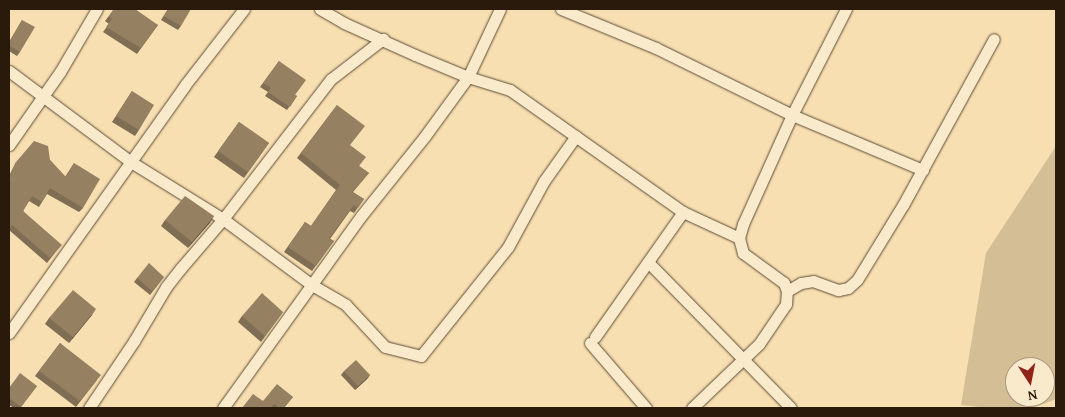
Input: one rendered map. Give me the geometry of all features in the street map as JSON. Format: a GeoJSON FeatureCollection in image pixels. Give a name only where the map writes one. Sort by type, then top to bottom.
{"type":"FeatureCollection","features":[{"type":"Feature","properties":{"kind":"street"},"geometry":{"type":"LineString","coordinates":[[9,145],[43,98],[98,9]]}},
{"type":"Feature","properties":{"kind":"street"},"geometry":{"type":"LineString","coordinates":[[9,334],[185,85],[244,9]]}},
{"type":"Feature","properties":{"kind":"street"},"geometry":{"type":"LineString","coordinates":[[320,9],[344,23],[468,77],[510,90],[684,212],[738,238]]}},
{"type":"Feature","properties":{"kind":"street"},"geometry":{"type":"LineString","coordinates":[[223,408],[360,216],[425,136],[468,77],[500,9]]}},
{"type":"Feature","properties":{"kind":"street"},"geometry":{"type":"LineString","coordinates":[[561,9],[656,48],[792,115],[923,170]]}},
{"type":"Feature","properties":{"kind":"street"},"geometry":{"type":"LineString","coordinates":[[692,408],[759,344],[786,304],[787,291],[784,283],[743,253],[738,238],[792,115],[846,9]]}},
{"type":"Feature","properties":{"kind":"street"},"geometry":{"type":"LineString","coordinates":[[89,408],[134,341],[166,287],[223,219],[331,80],[382,39]]}},
{"type":"Feature","properties":{"kind":"street"},"geometry":{"type":"LineString","coordinates":[[787,291],[801,283],[814,281],[838,290],[848,288],[857,280],[923,170],[994,39]]}},
{"type":"Feature","properties":{"kind":"street"},"geometry":{"type":"LineString","coordinates":[[9,71],[131,162],[223,219],[312,285],[346,305],[385,347],[421,356],[508,247],[544,181],[576,136]]}},
{"type":"Feature","properties":{"kind":"street"},"geometry":{"type":"LineString","coordinates":[[646,408],[593,340],[684,212]]}},
{"type":"Feature","properties":{"kind":"street"},"geometry":{"type":"LineString","coordinates":[[648,262],[791,408]]}},
{"type":"Feature","properties":{"kind":"shaded area"},"geometry":{"type":"Polygon","coordinates":[[[1056,146],[1056,399],[1055,357],[1005,357],[1005,407],[1036,407],[988,408],[961,405],[986,253],[1056,146]]]}},
{"type":"Feature","properties":{"kind":"building"},"geometry":{"type":"Polygon","coordinates":[[[114,9],[135,9],[158,25],[141,48],[106,27],[112,19],[109,16],[114,9]]]}},
{"type":"Feature","properties":{"kind":"building"},"geometry":{"type":"Polygon","coordinates":[[[168,9],[191,9],[181,26],[164,16],[168,9]]]}},
{"type":"Feature","properties":{"kind":"building"},"geometry":{"type":"Polygon","coordinates":[[[22,20],[35,27],[20,52],[9,45],[9,43],[22,20]]]}},
{"type":"Feature","properties":{"kind":"building"},"geometry":{"type":"Polygon","coordinates":[[[279,61],[306,80],[295,95],[297,96],[290,107],[268,92],[271,88],[263,83],[279,61]]]}},
{"type":"Feature","properties":{"kind":"building"},"geometry":{"type":"Polygon","coordinates":[[[132,91],[154,105],[139,130],[116,116],[132,91]]]}},
{"type":"Feature","properties":{"kind":"building"},"geometry":{"type":"Polygon","coordinates":[[[337,105],[365,126],[350,145],[366,157],[359,166],[369,173],[352,192],[364,199],[358,208],[354,205],[329,238],[334,241],[316,266],[288,247],[305,222],[311,226],[340,185],[301,153],[337,105]]]}},
{"type":"Feature","properties":{"kind":"building"},"geometry":{"type":"Polygon","coordinates":[[[239,122],[269,143],[248,172],[218,151],[239,122]]]}},
{"type":"Feature","properties":{"kind":"building"},"geometry":{"type":"Polygon","coordinates":[[[34,141],[48,146],[50,160],[66,177],[74,163],[100,179],[83,208],[50,188],[42,202],[32,196],[23,211],[62,245],[50,258],[12,225],[9,229],[9,186],[11,183],[9,182],[9,177],[16,162],[34,141]]]}},
{"type":"Feature","properties":{"kind":"building"},"geometry":{"type":"Polygon","coordinates":[[[185,196],[214,216],[192,242],[165,220],[185,196]]]}},
{"type":"Feature","properties":{"kind":"building"},"geometry":{"type":"Polygon","coordinates":[[[149,263],[164,277],[152,291],[137,278],[149,263]]]}},
{"type":"Feature","properties":{"kind":"building"},"geometry":{"type":"Polygon","coordinates":[[[73,290],[96,309],[73,337],[49,318],[73,290]]]}},
{"type":"Feature","properties":{"kind":"building"},"geometry":{"type":"Polygon","coordinates":[[[262,293],[283,312],[265,336],[242,316],[262,293]]]}},
{"type":"Feature","properties":{"kind":"building"},"geometry":{"type":"Polygon","coordinates":[[[60,343],[101,375],[80,401],[39,371],[60,343]]]}},
{"type":"Feature","properties":{"kind":"building"},"geometry":{"type":"Polygon","coordinates":[[[356,360],[370,375],[358,386],[344,371],[356,360]]]}},
{"type":"Feature","properties":{"kind":"building"},"geometry":{"type":"Polygon","coordinates":[[[20,373],[37,386],[21,407],[9,398],[9,388],[20,373]]]}},
{"type":"Feature","properties":{"kind":"building"},"geometry":{"type":"Polygon","coordinates":[[[277,384],[293,397],[283,408],[279,408],[274,404],[271,408],[242,408],[253,394],[263,401],[277,384]]]}}]}
